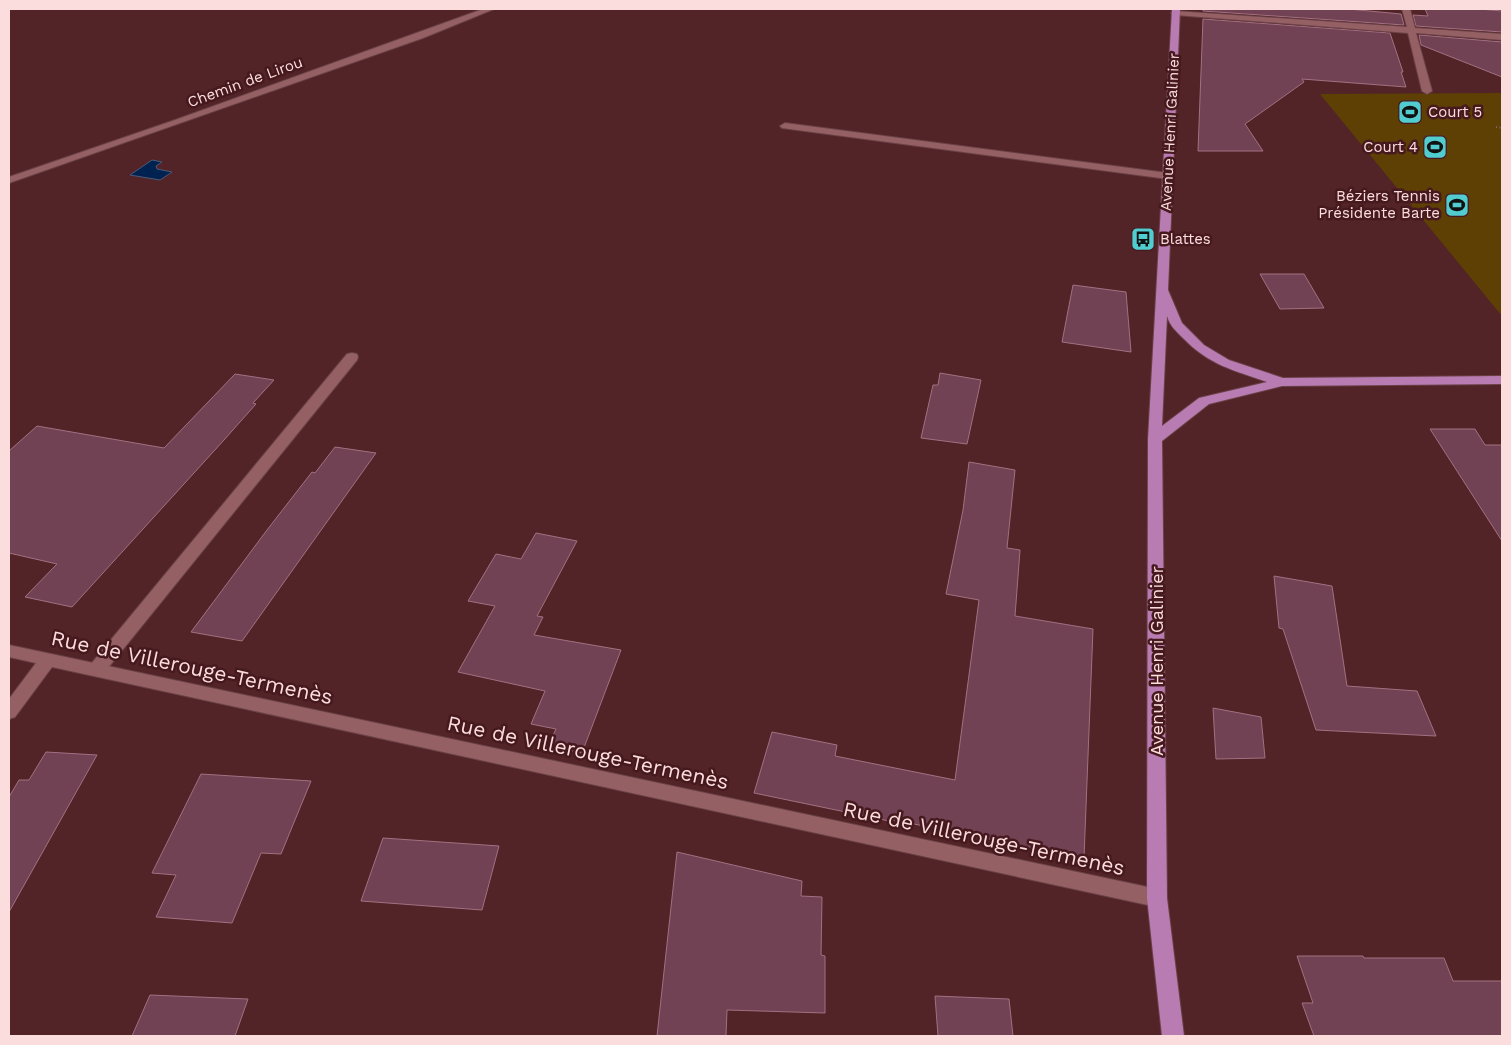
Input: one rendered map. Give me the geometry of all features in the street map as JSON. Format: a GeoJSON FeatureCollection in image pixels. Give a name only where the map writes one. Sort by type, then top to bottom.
{"type":"FeatureCollection","features":[{"type":"Feature","properties":{"kind":"main road","name":"Avenue Henri Galinier"},"geometry":{"type":"LineString","coordinates":[[1173,1036],[1157,898],[1155,439],[1176,11]]}},
{"type":"Feature","properties":{"kind":"main road","name":"Avenue Henri Galinier"},"geometry":{"type":"LineString","coordinates":[[1162,284],[1176,324],[1200,348],[1224,363],[1282,382]]}},
{"type":"Feature","properties":{"kind":"main road"},"geometry":{"type":"LineString","coordinates":[[1155,439],[1204,401],[1282,382],[1502,380]]}},
{"type":"Feature","properties":{"kind":"street","name":"Chemin de Lirou"},"geometry":{"type":"LineString","coordinates":[[9,180],[420,36],[490,9]]}},
{"type":"Feature","properties":{"kind":"street"},"geometry":{"type":"LineString","coordinates":[[1406,9],[1427,91]]}},
{"type":"Feature","properties":{"kind":"street"},"geometry":{"type":"LineString","coordinates":[[1176,11],[1502,37]]}},
{"type":"Feature","properties":{"kind":"street"},"geometry":{"type":"LineString","coordinates":[[785,126],[1168,176]]}},
{"type":"Feature","properties":{"kind":"street"},"geometry":{"type":"LineString","coordinates":[[97,669],[352,357]]}},
{"type":"Feature","properties":{"kind":"street","name":"Rue de Villerouge-Termenès"},"geometry":{"type":"LineString","coordinates":[[9,651],[1157,898]]}},
{"type":"Feature","properties":{"kind":"street"},"geometry":{"type":"LineString","coordinates":[[9,712],[49,659]]}},
{"type":"Feature","properties":{"kind":"path"},"geometry":{"type":"LineString","coordinates":[[1496,126],[1502,128]]}},
{"type":"Feature","properties":{"kind":"shaded area","name":"Béziers Tennis Présidente Barte"},"geometry":{"type":"Polygon","coordinates":[[[1502,93],[1502,316],[1320,94],[1502,93]]]}},
{"type":"Feature","properties":{"kind":"water"},"geometry":{"type":"Polygon","coordinates":[[[152,160],[162,162],[156,166],[157,169],[172,172],[160,180],[130,175],[152,160]]]}},
{"type":"Feature","properties":{"kind":"building"},"geometry":{"type":"Polygon","coordinates":[[[1203,9],[1348,9],[1401,14],[1404,25],[1203,11],[1203,9]]]}},
{"type":"Feature","properties":{"kind":"building"},"geometry":{"type":"Polygon","coordinates":[[[1425,9],[1502,11],[1502,32],[1416,26],[1413,15],[1428,16],[1425,9]]]}},
{"type":"Feature","properties":{"kind":"building"},"geometry":{"type":"Polygon","coordinates":[[[1203,19],[1390,33],[1406,87],[1302,79],[1304,82],[1245,124],[1263,151],[1198,151],[1203,19]]]}},
{"type":"Feature","properties":{"kind":"building"},"geometry":{"type":"Polygon","coordinates":[[[1419,35],[1502,42],[1502,77],[1421,45],[1419,35]]]}},
{"type":"Feature","properties":{"kind":"building"},"geometry":{"type":"Polygon","coordinates":[[[1260,274],[1304,274],[1324,308],[1280,309],[1260,274]]]}},
{"type":"Feature","properties":{"kind":"building"},"geometry":{"type":"Polygon","coordinates":[[[1073,285],[1126,292],[1131,352],[1062,342],[1073,285]]]}},
{"type":"Feature","properties":{"kind":"building"},"geometry":{"type":"Polygon","coordinates":[[[940,373],[981,380],[967,444],[921,438],[933,385],[938,385],[940,373]]]}},
{"type":"Feature","properties":{"kind":"building"},"geometry":{"type":"Polygon","coordinates":[[[235,374],[274,380],[253,403],[256,404],[224,440],[72,607],[25,597],[57,564],[9,553],[9,451],[37,426],[164,448],[235,374]]]}},
{"type":"Feature","properties":{"kind":"building"},"geometry":{"type":"Polygon","coordinates":[[[1430,429],[1475,429],[1485,445],[1502,445],[1502,541],[1430,429]]]}},
{"type":"Feature","properties":{"kind":"building"},"geometry":{"type":"Polygon","coordinates":[[[335,447],[376,453],[242,641],[191,632],[312,472],[315,473],[335,447]]]}},
{"type":"Feature","properties":{"kind":"building"},"geometry":{"type":"Polygon","coordinates":[[[969,462],[1015,470],[1007,548],[1020,550],[1015,616],[1093,629],[1084,858],[754,793],[772,732],[837,745],[835,756],[955,780],[979,600],[946,594],[963,510],[969,462]]]}},
{"type":"Feature","properties":{"kind":"building"},"geometry":{"type":"Polygon","coordinates":[[[536,533],[577,541],[537,616],[543,617],[534,635],[621,650],[582,753],[548,746],[556,729],[531,724],[545,691],[458,672],[495,606],[468,601],[496,554],[521,559],[536,533]]]}},
{"type":"Feature","properties":{"kind":"building"},"geometry":{"type":"Polygon","coordinates":[[[1274,576],[1332,586],[1347,686],[1417,691],[1436,736],[1316,730],[1283,629],[1279,628],[1274,576]]]}},
{"type":"Feature","properties":{"kind":"building"},"geometry":{"type":"Polygon","coordinates":[[[1213,708],[1261,717],[1265,758],[1216,759],[1213,708]]]}},
{"type":"Feature","properties":{"kind":"building"},"geometry":{"type":"Polygon","coordinates":[[[46,752],[97,755],[9,912],[9,797],[19,780],[29,780],[46,752]]]}},
{"type":"Feature","properties":{"kind":"building"},"geometry":{"type":"Polygon","coordinates":[[[201,774],[311,781],[281,854],[261,853],[232,923],[156,917],[176,875],[152,873],[201,774]]]}},
{"type":"Feature","properties":{"kind":"building"},"geometry":{"type":"Polygon","coordinates":[[[383,838],[499,846],[482,910],[361,901],[383,838]]]}},
{"type":"Feature","properties":{"kind":"building"},"geometry":{"type":"Polygon","coordinates":[[[677,852],[802,881],[801,896],[822,897],[821,955],[825,956],[825,1013],[727,1010],[726,1036],[657,1036],[677,852]]]}},
{"type":"Feature","properties":{"kind":"building"},"geometry":{"type":"Polygon","coordinates":[[[1297,956],[1444,958],[1453,981],[1502,981],[1502,1036],[1314,1036],[1302,1003],[1313,1003],[1297,956]]]}},
{"type":"Feature","properties":{"kind":"building"},"geometry":{"type":"Polygon","coordinates":[[[150,995],[248,999],[235,1036],[132,1036],[150,995]]]}},
{"type":"Feature","properties":{"kind":"building"},"geometry":{"type":"Polygon","coordinates":[[[935,996],[1009,999],[1013,1036],[938,1036],[935,996]]]}},
{"type":"Feature","properties":{"kind":"place","name":"Court 5"},"geometry":{"type":"Point","coordinates":[1410,112]}},
{"type":"Feature","properties":{"kind":"place","name":"Court 4"},"geometry":{"type":"Point","coordinates":[1435,147]}},
{"type":"Feature","properties":{"kind":"place","name":"Béziers Tennis Présidente Barte"},"geometry":{"type":"Point","coordinates":[1457,205]}},
{"type":"Feature","properties":{"kind":"place","name":"Blattes"},"geometry":{"type":"Point","coordinates":[1143,239]}}]}
